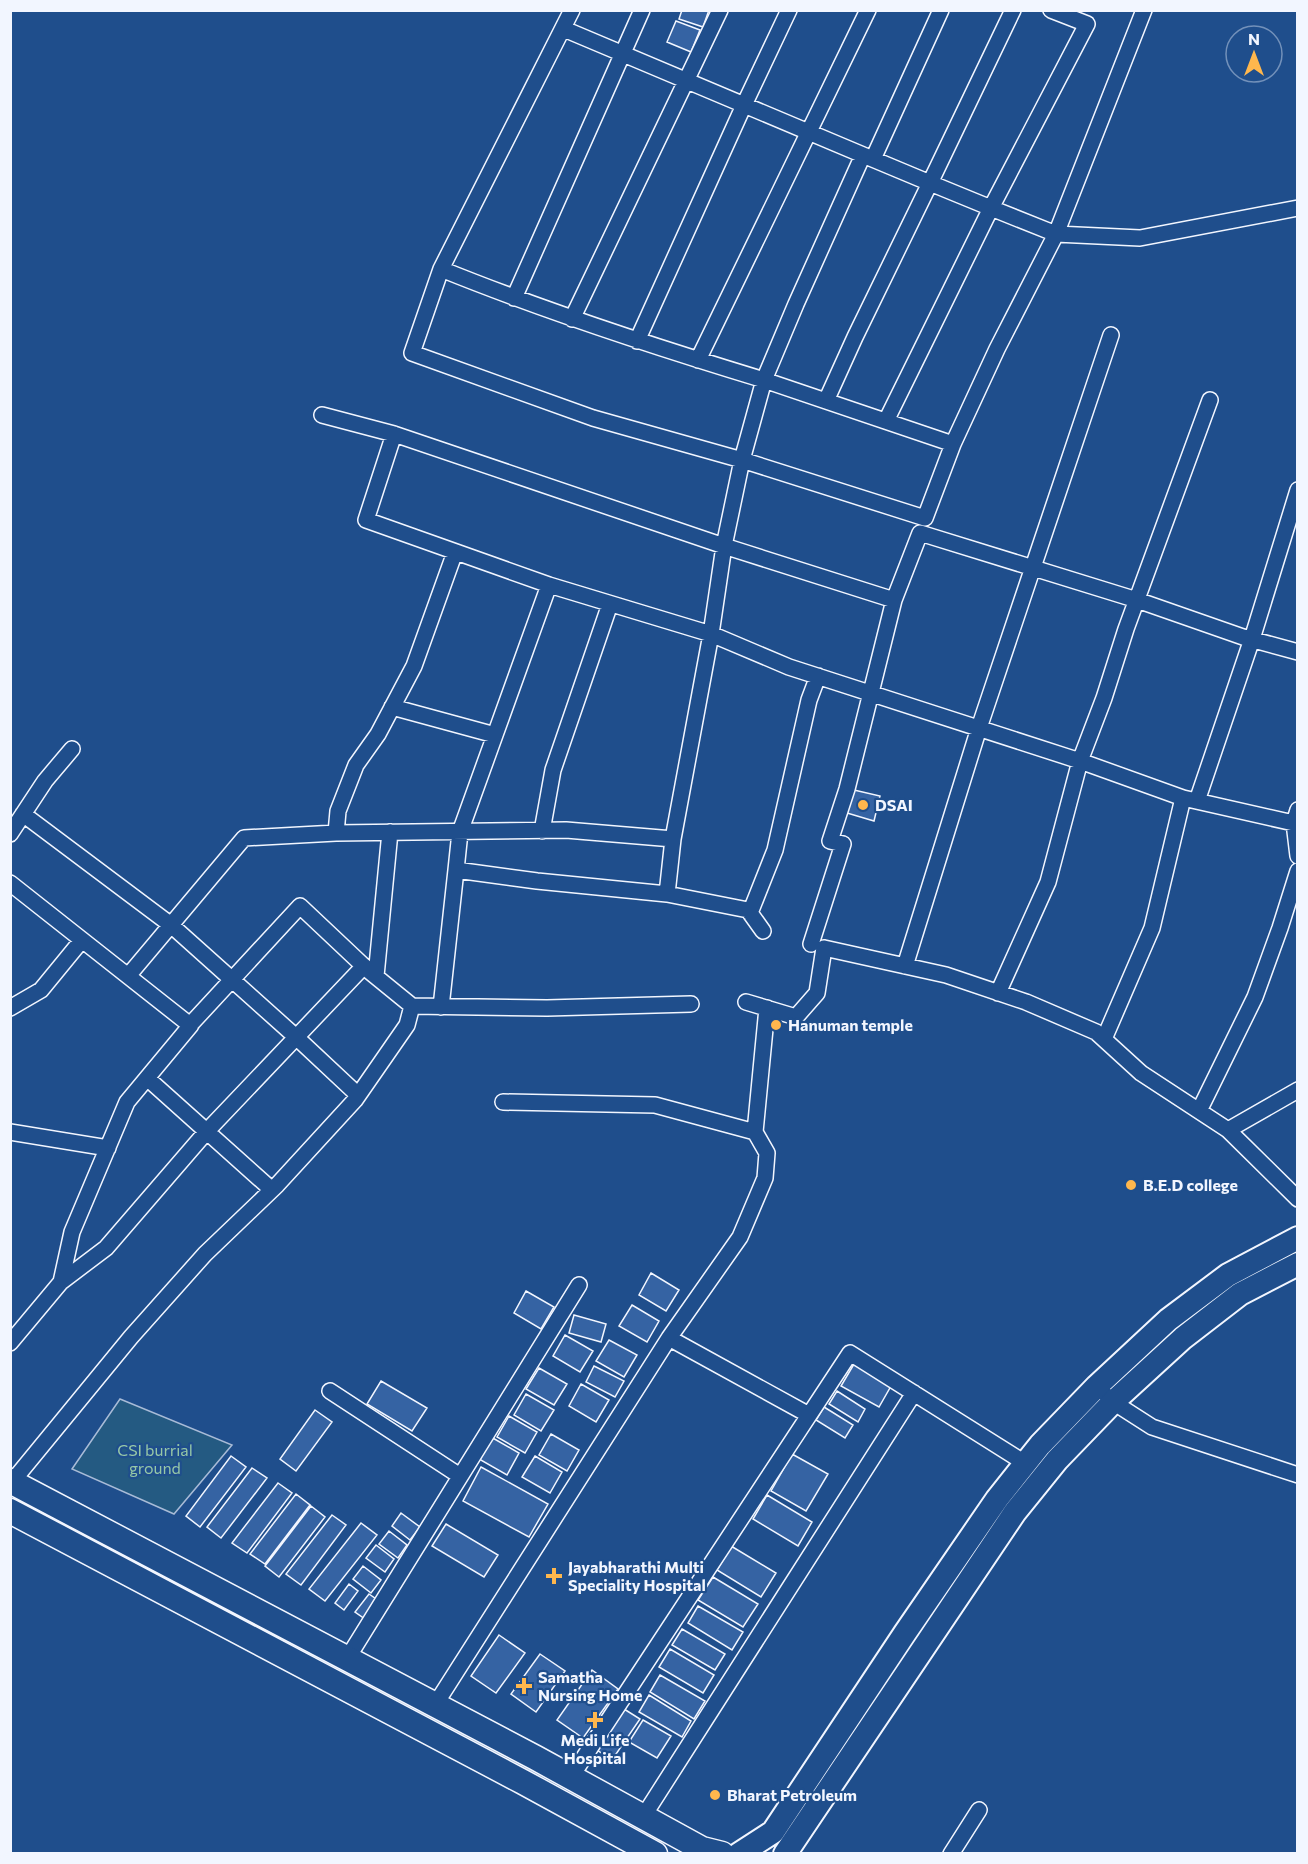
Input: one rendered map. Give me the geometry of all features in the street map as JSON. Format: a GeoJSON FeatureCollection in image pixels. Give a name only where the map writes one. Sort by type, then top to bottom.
{"type":"FeatureCollection","features":[{"type":"Feature","properties":{"kind":"highway"},"geometry":{"type":"LineString","coordinates":[[11,1481],[571,1777],[702,1849],[722,1854]]}},
{"type":"Feature","properties":{"kind":"highway"},"geometry":{"type":"LineString","coordinates":[[10,1511],[655,1854]]}},
{"type":"Feature","properties":{"kind":"main road"},"geometry":{"type":"LineString","coordinates":[[740,1854],[773,1832],[997,1499],[1040,1445],[1097,1386],[1168,1320],[1228,1275],[1298,1238]]}},
{"type":"Feature","properties":{"kind":"main road"},"geometry":{"type":"LineString","coordinates":[[785,1854],[1015,1512],[1057,1460],[1113,1402],[1183,1338],[1240,1294],[1298,1264]]}},
{"type":"Feature","properties":{"kind":"main road"},"geometry":{"type":"LineString","coordinates":[[1228,1275],[1240,1294]]}},
{"type":"Feature","properties":{"kind":"main road"},"geometry":{"type":"LineString","coordinates":[[1168,1320],[1183,1338]]}},
{"type":"Feature","properties":{"kind":"street"},"geometry":{"type":"LineString","coordinates":[[572,10],[441,269],[412,352],[593,418],[742,460],[922,525],[1032,568],[1298,652]]}},
{"type":"Feature","properties":{"kind":"street"},"geometry":{"type":"LineString","coordinates":[[513,298],[642,10]]}},
{"type":"Feature","properties":{"kind":"street"},"geometry":{"type":"LineString","coordinates":[[572,319],[720,10]]}},
{"type":"Feature","properties":{"kind":"street"},"geometry":{"type":"LineString","coordinates":[[637,341],[789,10]]}},
{"type":"Feature","properties":{"kind":"street"},"geometry":{"type":"LineString","coordinates":[[698,360],[868,10]]}},
{"type":"Feature","properties":{"kind":"street"},"geometry":{"type":"LineString","coordinates":[[667,894],[673,839],[711,634],[724,546],[742,460],[764,380],[801,293],[941,10]]}},
{"type":"Feature","properties":{"kind":"street"},"geometry":{"type":"LineString","coordinates":[[826,401],[1013,10]]}},
{"type":"Feature","properties":{"kind":"street"},"geometry":{"type":"LineString","coordinates":[[886,421],[991,208],[1087,24],[1051,10]]}},
{"type":"Feature","properties":{"kind":"street"},"geometry":{"type":"LineString","coordinates":[[811,944],[843,844],[830,840],[847,789],[894,600],[953,444],[997,349],[1056,234],[1144,10]]}},
{"type":"Feature","properties":{"kind":"street"},"geometry":{"type":"LineString","coordinates":[[564,29],[1056,234],[1140,238],[1298,208]]}},
{"type":"Feature","properties":{"kind":"street"},"geometry":{"type":"LineString","coordinates":[[441,269],[572,319],[764,380],[953,444]]}},
{"type":"Feature","properties":{"kind":"street"},"geometry":{"type":"LineString","coordinates":[[905,966],[979,728],[1111,335]]}},
{"type":"Feature","properties":{"kind":"street"},"geometry":{"type":"LineString","coordinates":[[998,993],[1048,882],[1080,761],[1210,400]]}},
{"type":"Feature","properties":{"kind":"street"},"geometry":{"type":"LineString","coordinates":[[322,415],[394,434],[724,546],[894,600]]}},
{"type":"Feature","properties":{"kind":"street"},"geometry":{"type":"LineString","coordinates":[[394,434],[366,520],[549,585],[711,634],[789,667],[1190,799],[1296,819],[1298,856]]}},
{"type":"Feature","properties":{"kind":"street"},"geometry":{"type":"LineString","coordinates":[[1104,1039],[1152,928],[1190,799],[1252,639],[1298,490]]}},
{"type":"Feature","properties":{"kind":"street"},"geometry":{"type":"LineString","coordinates":[[336,833],[338,811],[356,765],[378,734],[414,666],[455,552]]}},
{"type":"Feature","properties":{"kind":"street"},"geometry":{"type":"LineString","coordinates":[[441,1007],[460,832],[549,585]]}},
{"type":"Feature","properties":{"kind":"street"},"geometry":{"type":"LineString","coordinates":[[542,831],[553,770],[610,604]]}},
{"type":"Feature","properties":{"kind":"street"},"geometry":{"type":"LineString","coordinates":[[750,913],[775,850],[809,700],[818,676]]}},
{"type":"Feature","properties":{"kind":"street"},"geometry":{"type":"LineString","coordinates":[[392,707],[495,735]]}},
{"type":"Feature","properties":{"kind":"street"},"geometry":{"type":"LineString","coordinates":[[10,834],[45,781],[72,749]]}},
{"type":"Feature","properties":{"kind":"street"},"geometry":{"type":"LineString","coordinates":[[23,814],[171,925],[358,1095]]}},
{"type":"Feature","properties":{"kind":"street"},"geometry":{"type":"LineString","coordinates":[[128,976],[244,838],[336,833],[566,830],[673,839]]}},
{"type":"Feature","properties":{"kind":"street"},"geometry":{"type":"LineString","coordinates":[[10,1343],[61,1282],[106,1248],[207,1131],[296,1037],[370,971],[390,832]]}},
{"type":"Feature","properties":{"kind":"street"},"geometry":{"type":"LineString","coordinates":[[456,870],[667,894],[748,910],[763,931]]}},
{"type":"Feature","properties":{"kind":"street"},"geometry":{"type":"LineString","coordinates":[[1200,1111],[1255,997],[1298,871]]}},
{"type":"Feature","properties":{"kind":"street"},"geometry":{"type":"LineString","coordinates":[[10,883],[191,1025]]}},
{"type":"Feature","properties":{"kind":"street"},"geometry":{"type":"LineString","coordinates":[[61,1282],[72,1232],[127,1102],[191,1025],[300,906],[370,971],[412,1006],[547,1008],[691,1004]]}},
{"type":"Feature","properties":{"kind":"street"},"geometry":{"type":"LineString","coordinates":[[10,1008],[41,990],[82,940]]}},
{"type":"Feature","properties":{"kind":"street"},"geometry":{"type":"LineString","coordinates":[[746,1002],[796,1017],[817,993],[824,948],[946,975],[1026,1002],[1096,1032],[1141,1073],[1228,1130],[1298,1199]]}},
{"type":"Feature","properties":{"kind":"street"},"geometry":{"type":"LineString","coordinates":[[11,1481],[131,1337],[205,1254],[272,1189],[358,1095],[407,1026],[412,1006]]}},
{"type":"Feature","properties":{"kind":"street"},"geometry":{"type":"LineString","coordinates":[[435,1705],[669,1338],[740,1237],[765,1178],[767,1153],[755,1132],[767,1008]]}},
{"type":"Feature","properties":{"kind":"street"},"geometry":{"type":"LineString","coordinates":[[147,1078],[272,1189]]}},
{"type":"Feature","properties":{"kind":"street"},"geometry":{"type":"LineString","coordinates":[[1228,1130],[1298,1090]]}},
{"type":"Feature","properties":{"kind":"street"},"geometry":{"type":"LineString","coordinates":[[503,1102],[655,1105],[755,1132]]}},
{"type":"Feature","properties":{"kind":"street"},"geometry":{"type":"LineString","coordinates":[[10,1132],[108,1148]]}},
{"type":"Feature","properties":{"kind":"street"},"geometry":{"type":"LineString","coordinates":[[347,1659],[579,1285]]}},
{"type":"Feature","properties":{"kind":"street"},"geometry":{"type":"LineString","coordinates":[[669,1338],[809,1415]]}},
{"type":"Feature","properties":{"kind":"street"},"geometry":{"type":"LineString","coordinates":[[571,1777],[850,1353],[1025,1463]]}},
{"type":"Feature","properties":{"kind":"street"},"geometry":{"type":"LineString","coordinates":[[1097,1386],[1113,1402],[1152,1427],[1298,1475]]}},
{"type":"Feature","properties":{"kind":"street"},"geometry":{"type":"LineString","coordinates":[[330,1391],[460,1476]]}},
{"type":"Feature","properties":{"kind":"street"},"geometry":{"type":"LineString","coordinates":[[644,1817],[914,1393]]}},
{"type":"Feature","properties":{"kind":"street"},"geometry":{"type":"LineString","coordinates":[[951,1854],[980,1810]]}},
{"type":"Feature","properties":{"kind":"green space","name":"CSI burrial ground"},"geometry":{"type":"Polygon","coordinates":[[[120,1399],[232,1445],[174,1514],[72,1469],[120,1399]]]}},
{"type":"Feature","properties":{"kind":"building"},"geometry":{"type":"Polygon","coordinates":[[[682,10],[709,10],[703,27],[679,19],[682,10]]]}},
{"type":"Feature","properties":{"kind":"building"},"geometry":{"type":"Polygon","coordinates":[[[676,21],[700,30],[691,52],[667,42],[676,21]]]}},
{"type":"Feature","properties":{"kind":"building","name":"DSAI"},"geometry":{"type":"Polygon","coordinates":[[[854,790],[880,796],[874,821],[847,813],[854,790]]]}},
{"type":"Feature","properties":{"kind":"building"},"geometry":{"type":"Polygon","coordinates":[[[651,1273],[679,1290],[666,1311],[639,1295],[651,1273]]]}},
{"type":"Feature","properties":{"kind":"building"},"geometry":{"type":"Polygon","coordinates":[[[526,1291],[554,1307],[541,1329],[514,1313],[526,1291]]]}},
{"type":"Feature","properties":{"kind":"building"},"geometry":{"type":"Polygon","coordinates":[[[632,1305],[659,1321],[647,1342],[619,1326],[632,1305]]]}},
{"type":"Feature","properties":{"kind":"building"},"geometry":{"type":"Polygon","coordinates":[[[574,1315],[606,1324],[601,1342],[569,1333],[574,1315]]]}},
{"type":"Feature","properties":{"kind":"building"},"geometry":{"type":"Polygon","coordinates":[[[565,1335],[593,1351],[580,1372],[553,1356],[565,1335]]]}},
{"type":"Feature","properties":{"kind":"building"},"geometry":{"type":"Polygon","coordinates":[[[609,1340],[637,1355],[624,1377],[596,1361],[609,1340]]]}},
{"type":"Feature","properties":{"kind":"building"},"geometry":{"type":"Polygon","coordinates":[[[854,1364],[891,1386],[879,1407],[841,1386],[854,1364]]]}},
{"type":"Feature","properties":{"kind":"building"},"geometry":{"type":"Polygon","coordinates":[[[594,1366],[624,1381],[615,1397],[586,1382],[594,1366]]]}},
{"type":"Feature","properties":{"kind":"building"},"geometry":{"type":"Polygon","coordinates":[[[539,1368],[567,1384],[554,1405],[526,1389],[539,1368]]]}},
{"type":"Feature","properties":{"kind":"building"},"geometry":{"type":"Polygon","coordinates":[[[381,1381],[427,1408],[412,1431],[367,1404],[381,1381]]]}},
{"type":"Feature","properties":{"kind":"building"},"geometry":{"type":"Polygon","coordinates":[[[581,1384],[609,1400],[596,1422],[569,1406],[581,1384]]]}},
{"type":"Feature","properties":{"kind":"building"},"geometry":{"type":"Polygon","coordinates":[[[837,1391],[865,1409],[858,1422],[829,1404],[837,1391]]]}},
{"type":"Feature","properties":{"kind":"building"},"geometry":{"type":"Polygon","coordinates":[[[526,1394],[554,1410],[541,1431],[514,1415],[526,1394]]]}},
{"type":"Feature","properties":{"kind":"building"},"geometry":{"type":"Polygon","coordinates":[[[824,1407],[853,1425],[845,1438],[816,1420],[824,1407]]]}},
{"type":"Feature","properties":{"kind":"building"},"geometry":{"type":"Polygon","coordinates":[[[315,1410],[332,1422],[296,1471],[280,1459],[315,1410]]]}},
{"type":"Feature","properties":{"kind":"building"},"geometry":{"type":"Polygon","coordinates":[[[509,1416],[537,1432],[525,1453],[497,1437],[509,1416]]]}},
{"type":"Feature","properties":{"kind":"building"},"geometry":{"type":"Polygon","coordinates":[[[551,1434],[579,1450],[567,1471],[539,1455],[551,1434]]]}},
{"type":"Feature","properties":{"kind":"building"},"geometry":{"type":"Polygon","coordinates":[[[491,1437],[519,1453],[507,1475],[479,1459],[491,1437]]]}},
{"type":"Feature","properties":{"kind":"building"},"geometry":{"type":"Polygon","coordinates":[[[792,1454],[828,1474],[806,1511],[771,1491],[792,1454]]]}},
{"type":"Feature","properties":{"kind":"building"},"geometry":{"type":"Polygon","coordinates":[[[231,1456],[246,1467],[200,1527],[186,1516],[231,1456]]]}},
{"type":"Feature","properties":{"kind":"building"},"geometry":{"type":"Polygon","coordinates":[[[535,1456],[562,1472],[550,1493],[522,1477],[535,1456]]]}},
{"type":"Feature","properties":{"kind":"building"},"geometry":{"type":"Polygon","coordinates":[[[481,1467],[548,1504],[529,1537],[463,1501],[481,1467]]]}},
{"type":"Feature","properties":{"kind":"building"},"geometry":{"type":"Polygon","coordinates":[[[252,1468],[267,1478],[221,1538],[207,1527],[252,1468]]]}},
{"type":"Feature","properties":{"kind":"building"},"geometry":{"type":"Polygon","coordinates":[[[278,1483],[292,1493],[247,1553],[232,1543],[278,1483]]]}},
{"type":"Feature","properties":{"kind":"building"},"geometry":{"type":"Polygon","coordinates":[[[296,1494],[310,1505],[265,1564],[250,1554],[296,1494]]]}},
{"type":"Feature","properties":{"kind":"building"},"geometry":{"type":"Polygon","coordinates":[[[767,1495],[812,1522],[798,1546],[753,1519],[767,1495]]]}},
{"type":"Feature","properties":{"kind":"building"},"geometry":{"type":"Polygon","coordinates":[[[311,1506],[325,1517],[279,1577],[265,1566],[311,1506]]]}},
{"type":"Feature","properties":{"kind":"building"},"geometry":{"type":"Polygon","coordinates":[[[401,1513],[420,1527],[410,1540],[392,1526],[401,1513]]]}},
{"type":"Feature","properties":{"kind":"building"},"geometry":{"type":"Polygon","coordinates":[[[332,1515],[346,1525],[301,1585],[286,1574],[332,1515]]]}},
{"type":"Feature","properties":{"kind":"building"},"geometry":{"type":"Polygon","coordinates":[[[361,1523],[377,1535],[325,1601],[309,1589],[361,1523]]]}},
{"type":"Feature","properties":{"kind":"building"},"geometry":{"type":"Polygon","coordinates":[[[446,1524],[498,1555],[484,1577],[432,1546],[446,1524]]]}},
{"type":"Feature","properties":{"kind":"building"},"geometry":{"type":"Polygon","coordinates":[[[389,1531],[407,1545],[398,1558],[379,1544],[389,1531]]]}},
{"type":"Feature","properties":{"kind":"building"},"geometry":{"type":"Polygon","coordinates":[[[376,1545],[394,1559],[385,1572],[366,1558],[376,1545]]]}},
{"type":"Feature","properties":{"kind":"building"},"geometry":{"type":"Polygon","coordinates":[[[731,1546],[776,1573],[761,1597],[717,1570],[731,1546]]]}},
{"type":"Feature","properties":{"kind":"building"},"geometry":{"type":"Polygon","coordinates":[[[363,1566],[381,1580],[371,1593],[353,1579],[363,1566]]]}},
{"type":"Feature","properties":{"kind":"building"},"geometry":{"type":"Polygon","coordinates":[[[713,1577],[758,1604],[743,1627],[698,1600],[713,1577]]]}},
{"type":"Feature","properties":{"kind":"building"},"geometry":{"type":"Polygon","coordinates":[[[349,1584],[358,1591],[344,1610],[335,1603],[349,1584]]]}},
{"type":"Feature","properties":{"kind":"building"},"geometry":{"type":"Polygon","coordinates":[[[369,1594],[379,1601],[365,1619],[355,1612],[369,1594]]]}},
{"type":"Feature","properties":{"kind":"building"},"geometry":{"type":"Polygon","coordinates":[[[698,1606],[743,1632],[732,1650],[688,1623],[698,1606]]]}},
{"type":"Feature","properties":{"kind":"building"},"geometry":{"type":"Polygon","coordinates":[[[682,1629],[725,1654],[715,1670],[672,1645],[682,1629]]]}},
{"type":"Feature","properties":{"kind":"building"},"geometry":{"type":"Polygon","coordinates":[[[499,1635],[525,1653],[496,1693],[471,1676],[499,1635]]]}},
{"type":"Feature","properties":{"kind":"building"},"geometry":{"type":"Polygon","coordinates":[[[670,1649],[714,1675],[703,1693],[659,1667],[670,1649]]]}},
{"type":"Feature","properties":{"kind":"building"},"geometry":{"type":"Polygon","coordinates":[[[540,1654],[565,1671],[536,1712],[511,1694],[540,1654]]]}},
{"type":"Feature","properties":{"kind":"building"},"geometry":{"type":"Polygon","coordinates":[[[592,1670],[618,1689],[583,1738],[557,1720],[592,1670]]]}},
{"type":"Feature","properties":{"kind":"building"},"geometry":{"type":"Polygon","coordinates":[[[660,1675],[705,1701],[694,1719],[650,1692],[660,1675]]]}},
{"type":"Feature","properties":{"kind":"building"},"geometry":{"type":"Polygon","coordinates":[[[649,1695],[691,1721],[682,1737],[639,1712],[649,1695]]]}},
{"type":"Feature","properties":{"kind":"building"},"geometry":{"type":"Polygon","coordinates":[[[624,1709],[640,1719],[612,1760],[597,1750],[624,1709]]]}},
{"type":"Feature","properties":{"kind":"building"},"geometry":{"type":"Polygon","coordinates":[[[643,1720],[671,1736],[657,1758],[629,1742],[643,1720]]]}},
{"type":"Feature","properties":{"kind":"place","name":"DSAI"},"geometry":{"type":"Point","coordinates":[863,805]}},
{"type":"Feature","properties":{"kind":"place","name":"Hanuman temple"},"geometry":{"type":"Point","coordinates":[776,1025]}},
{"type":"Feature","properties":{"kind":"place","name":"B.E.D college"},"geometry":{"type":"Point","coordinates":[1131,1185]}},
{"type":"Feature","properties":{"kind":"place","name":"Jayabharathi Multi Speciality Hospital"},"geometry":{"type":"Point","coordinates":[554,1576]}},
{"type":"Feature","properties":{"kind":"place","name":"Samatha Nursing Home"},"geometry":{"type":"Point","coordinates":[524,1686]}},
{"type":"Feature","properties":{"kind":"place","name":"Medi Life Hospital"},"geometry":{"type":"Point","coordinates":[595,1720]}},
{"type":"Feature","properties":{"kind":"place","name":"Bharat Petroleum"},"geometry":{"type":"Point","coordinates":[715,1795]}}]}
